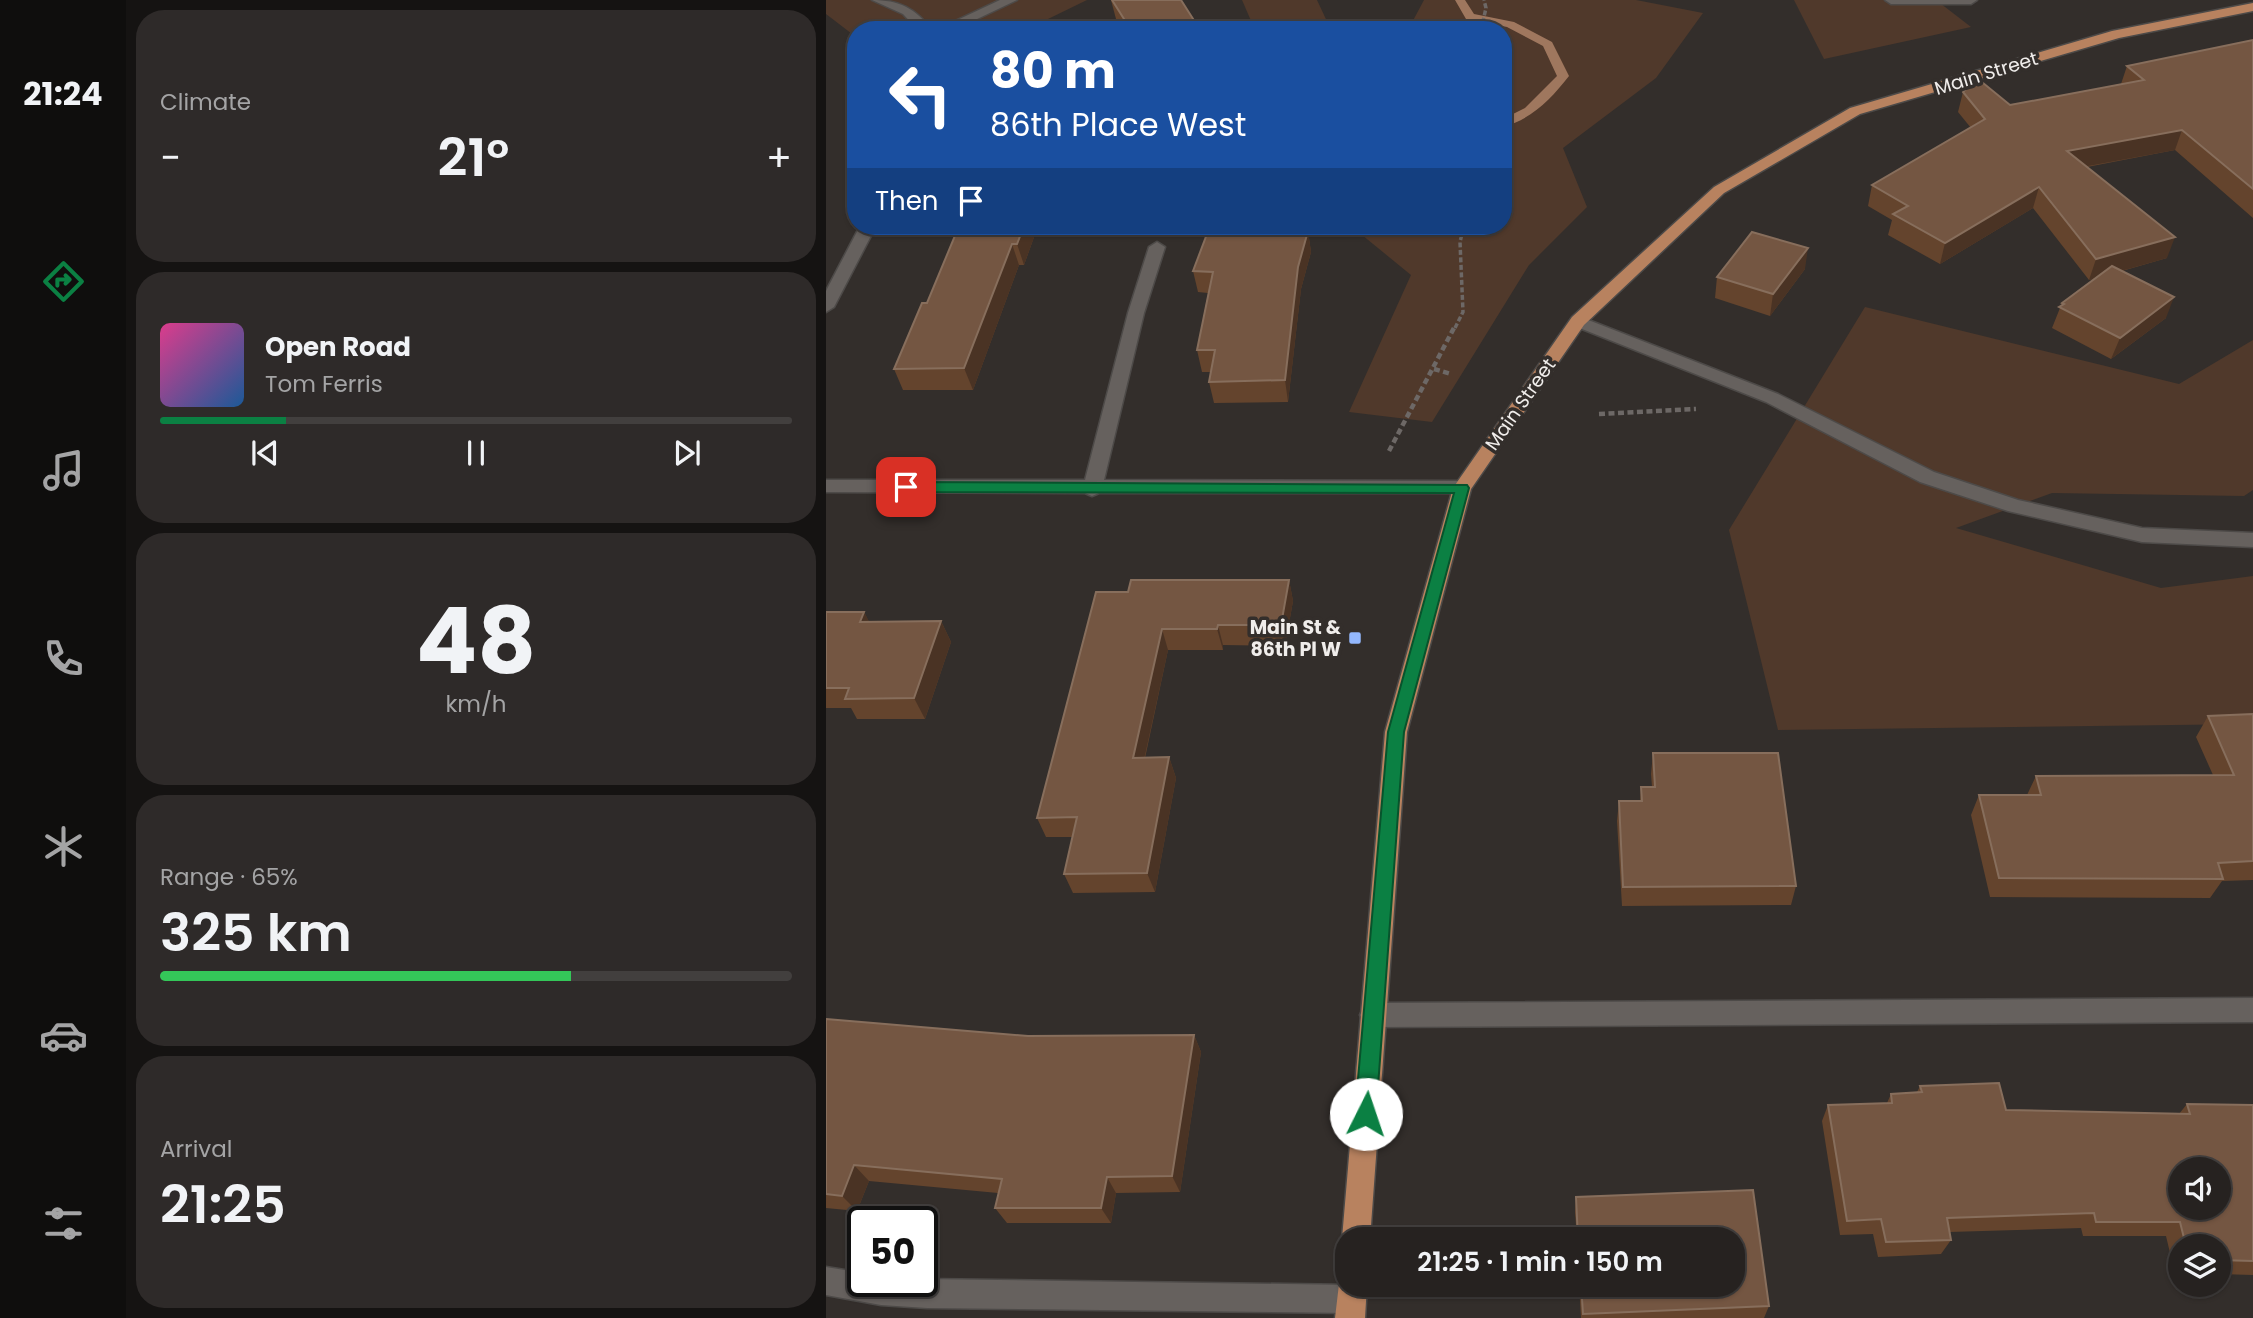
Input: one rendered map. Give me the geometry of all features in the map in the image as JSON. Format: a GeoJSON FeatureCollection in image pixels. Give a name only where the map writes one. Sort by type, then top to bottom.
{"type":"FeatureCollection","features":[{"type":"Feature","properties":{"kind":"main road","name":"Main Street"},"geometry":{"type":"LineString","coordinates":[[1357,1227],[1396,732],[1462,488],[1578,321],[1719,190],[1855,111],[2117,34],[2253,7]]}},
{"type":"Feature","properties":{"kind":"street"},"geometry":{"type":"LineString","coordinates":[[878,0],[908,11],[917,21]]}},
{"type":"Feature","properties":{"kind":"street"},"geometry":{"type":"LineString","coordinates":[[963,21],[1011,0]]}},
{"type":"Feature","properties":{"kind":"street"},"geometry":{"type":"LineString","coordinates":[[1891,0],[1972,0]]}},
{"type":"Feature","properties":{"kind":"street"},"geometry":{"type":"LineString","coordinates":[[826,307],[862,235]]}},
{"type":"Feature","properties":{"kind":"street"},"geometry":{"type":"LineString","coordinates":[[1092,489],[1136,313],[1157,247]]}},
{"type":"Feature","properties":{"kind":"street"},"geometry":{"type":"LineString","coordinates":[[1578,321],[1772,398],[1927,477],[2015,506],[2142,535],[2253,540]]}},
{"type":"Feature","properties":{"kind":"street"},"geometry":{"type":"LineString","coordinates":[[826,486],[1092,489],[1462,488]]}},
{"type":"Feature","properties":{"kind":"street"},"geometry":{"type":"LineString","coordinates":[[1373,1015],[2253,1010]]}},
{"type":"Feature","properties":{"kind":"street"},"geometry":{"type":"LineString","coordinates":[[826,1281],[881,1291],[927,1294],[1351,1301]]}},
{"type":"Feature","properties":{"kind":"path"},"geometry":{"type":"LineString","coordinates":[[1483,21],[1486,8],[1484,0]]}},
{"type":"Feature","properties":{"kind":"path"},"geometry":{"type":"LineString","coordinates":[[1394,444],[1463,312],[1462,235]]}},
{"type":"Feature","properties":{"kind":"path"},"geometry":{"type":"LineString","coordinates":[[1434,369],[1451,374]]}},
{"type":"Feature","properties":{"kind":"path"},"geometry":{"type":"LineString","coordinates":[[1600,414],[1717,408],[1772,398]]}},
{"type":"Feature","properties":{"kind":"shaded area"},"geometry":{"type":"Polygon","coordinates":[[[826,0],[1087,0],[1048,19],[1050,21],[847,21],[847,30],[826,14],[826,0]]]}},
{"type":"Feature","properties":{"kind":"shaded area"},"geometry":{"type":"Polygon","coordinates":[[[1242,0],[1317,0],[1327,21],[1251,21],[1242,0]]]}},
{"type":"Feature","properties":{"kind":"shaded area"},"geometry":{"type":"Polygon","coordinates":[[[1424,0],[1636,0],[1703,13],[1656,78],[1563,148],[1587,207],[1529,265],[1432,422],[1349,412],[1411,275],[1362,235],[1512,235],[1512,21],[1413,21],[1424,0]]]}},
{"type":"Feature","properties":{"kind":"shaded area"},"geometry":{"type":"Polygon","coordinates":[[[1794,0],[1936,0],[1971,27],[1824,59],[1794,0]]]}},
{"type":"Feature","properties":{"kind":"shaded area"},"geometry":{"type":"Polygon","coordinates":[[[1865,307],[2179,384],[2253,340],[2253,490],[2244,496],[2052,493],[1956,528],[2161,588],[2253,576],[2253,724],[1778,730],[1729,530],[1865,307]]]}},
{"type":"Feature","properties":{"kind":"building"},"geometry":{"type":"Polygon","coordinates":[[[1112,0],[1181,0],[1194,21],[1125,21],[1112,0]]]}},
{"type":"Feature","properties":{"kind":"building"},"geometry":{"type":"Polygon","coordinates":[[[2253,40],[2253,189],[2182,130],[2067,151],[2175,237],[2096,259],[2039,187],[1945,243],[1893,214],[1908,206],[1872,185],[1985,119],[1963,92],[1977,78],[2010,105],[2144,80],[2127,66],[2253,40]]]}},
{"type":"Feature","properties":{"kind":"building"},"geometry":{"type":"Polygon","coordinates":[[[1752,232],[1808,248],[1773,294],[1717,277],[1752,232]]]}},
{"type":"Feature","properties":{"kind":"building"},"geometry":{"type":"Polygon","coordinates":[[[955,235],[1020,235],[1017,244],[1012,244],[964,368],[894,369],[922,303],[927,303],[955,235]]]}},
{"type":"Feature","properties":{"kind":"building"},"geometry":{"type":"Polygon","coordinates":[[[1207,235],[1307,235],[1298,267],[1285,380],[1209,382],[1215,350],[1197,350],[1213,272],[1193,271],[1207,235]]]}},
{"type":"Feature","properties":{"kind":"building"},"geometry":{"type":"Polygon","coordinates":[[[2112,266],[2174,297],[2120,338],[2059,307],[2112,266]]]}},
{"type":"Feature","properties":{"kind":"building"},"geometry":{"type":"Polygon","coordinates":[[[1131,580],[1289,580],[1281,625],[1218,625],[1217,629],[1162,629],[1133,758],[1169,757],[1147,873],[1064,874],[1077,817],[1037,818],[1096,592],[1128,592],[1131,580]]]}},
{"type":"Feature","properties":{"kind":"building"},"geometry":{"type":"Polygon","coordinates":[[[826,612],[864,612],[860,622],[941,621],[914,698],[845,699],[849,688],[826,688],[826,612]]]}},
{"type":"Feature","properties":{"kind":"building"},"geometry":{"type":"Polygon","coordinates":[[[2253,714],[2253,861],[2218,863],[2223,879],[1999,878],[1979,795],[2041,795],[2036,776],[2234,775],[2208,716],[2253,714]]]}},
{"type":"Feature","properties":{"kind":"building"},"geometry":{"type":"Polygon","coordinates":[[[1653,753],[1778,753],[1796,886],[1623,887],[1619,801],[1642,801],[1641,787],[1655,787],[1653,753]]]}},
{"type":"Feature","properties":{"kind":"building"},"geometry":{"type":"Polygon","coordinates":[[[826,1019],[1028,1036],[1194,1035],[1172,1176],[1107,1177],[1101,1208],[995,1208],[1002,1179],[854,1165],[842,1196],[826,1194],[826,1019]]]}},
{"type":"Feature","properties":{"kind":"building"},"geometry":{"type":"Polygon","coordinates":[[[1999,1083],[2006,1110],[2190,1114],[2187,1104],[2253,1105],[2253,1261],[2231,1260],[2231,1234],[2183,1234],[2180,1222],[2096,1222],[2094,1213],[1947,1218],[1951,1240],[1886,1242],[1881,1219],[1847,1221],[1828,1105],[1892,1103],[1891,1094],[1922,1092],[1920,1086],[1999,1083]]]}},
{"type":"Feature","properties":{"kind":"building"},"geometry":{"type":"Polygon","coordinates":[[[1753,1190],[1769,1306],[1583,1314],[1582,1297],[1745,1297],[1745,1227],[1577,1227],[1576,1197],[1753,1190]]]}},
{"type":"Feature","properties":{"kind":"waterway"},"geometry":{"type":"LineString","coordinates":[[1460,0],[1470,17],[1493,21]]}},
{"type":"Feature","properties":{"kind":"waterway"},"geometry":{"type":"LineString","coordinates":[[1512,25],[1548,44],[1563,76],[1529,111],[1512,120]]}},
{"type":"Feature","properties":{"kind":"place","name":"Main St & 86th Pl W"},"geometry":{"type":"Point","coordinates":[1355,638]}},
{"type":"Feature","properties":{"kind":"route"},"geometry":{"type":"LineString","coordinates":[[906,487],[1462,488],[1396,732],[1366,1114]]}}]}
